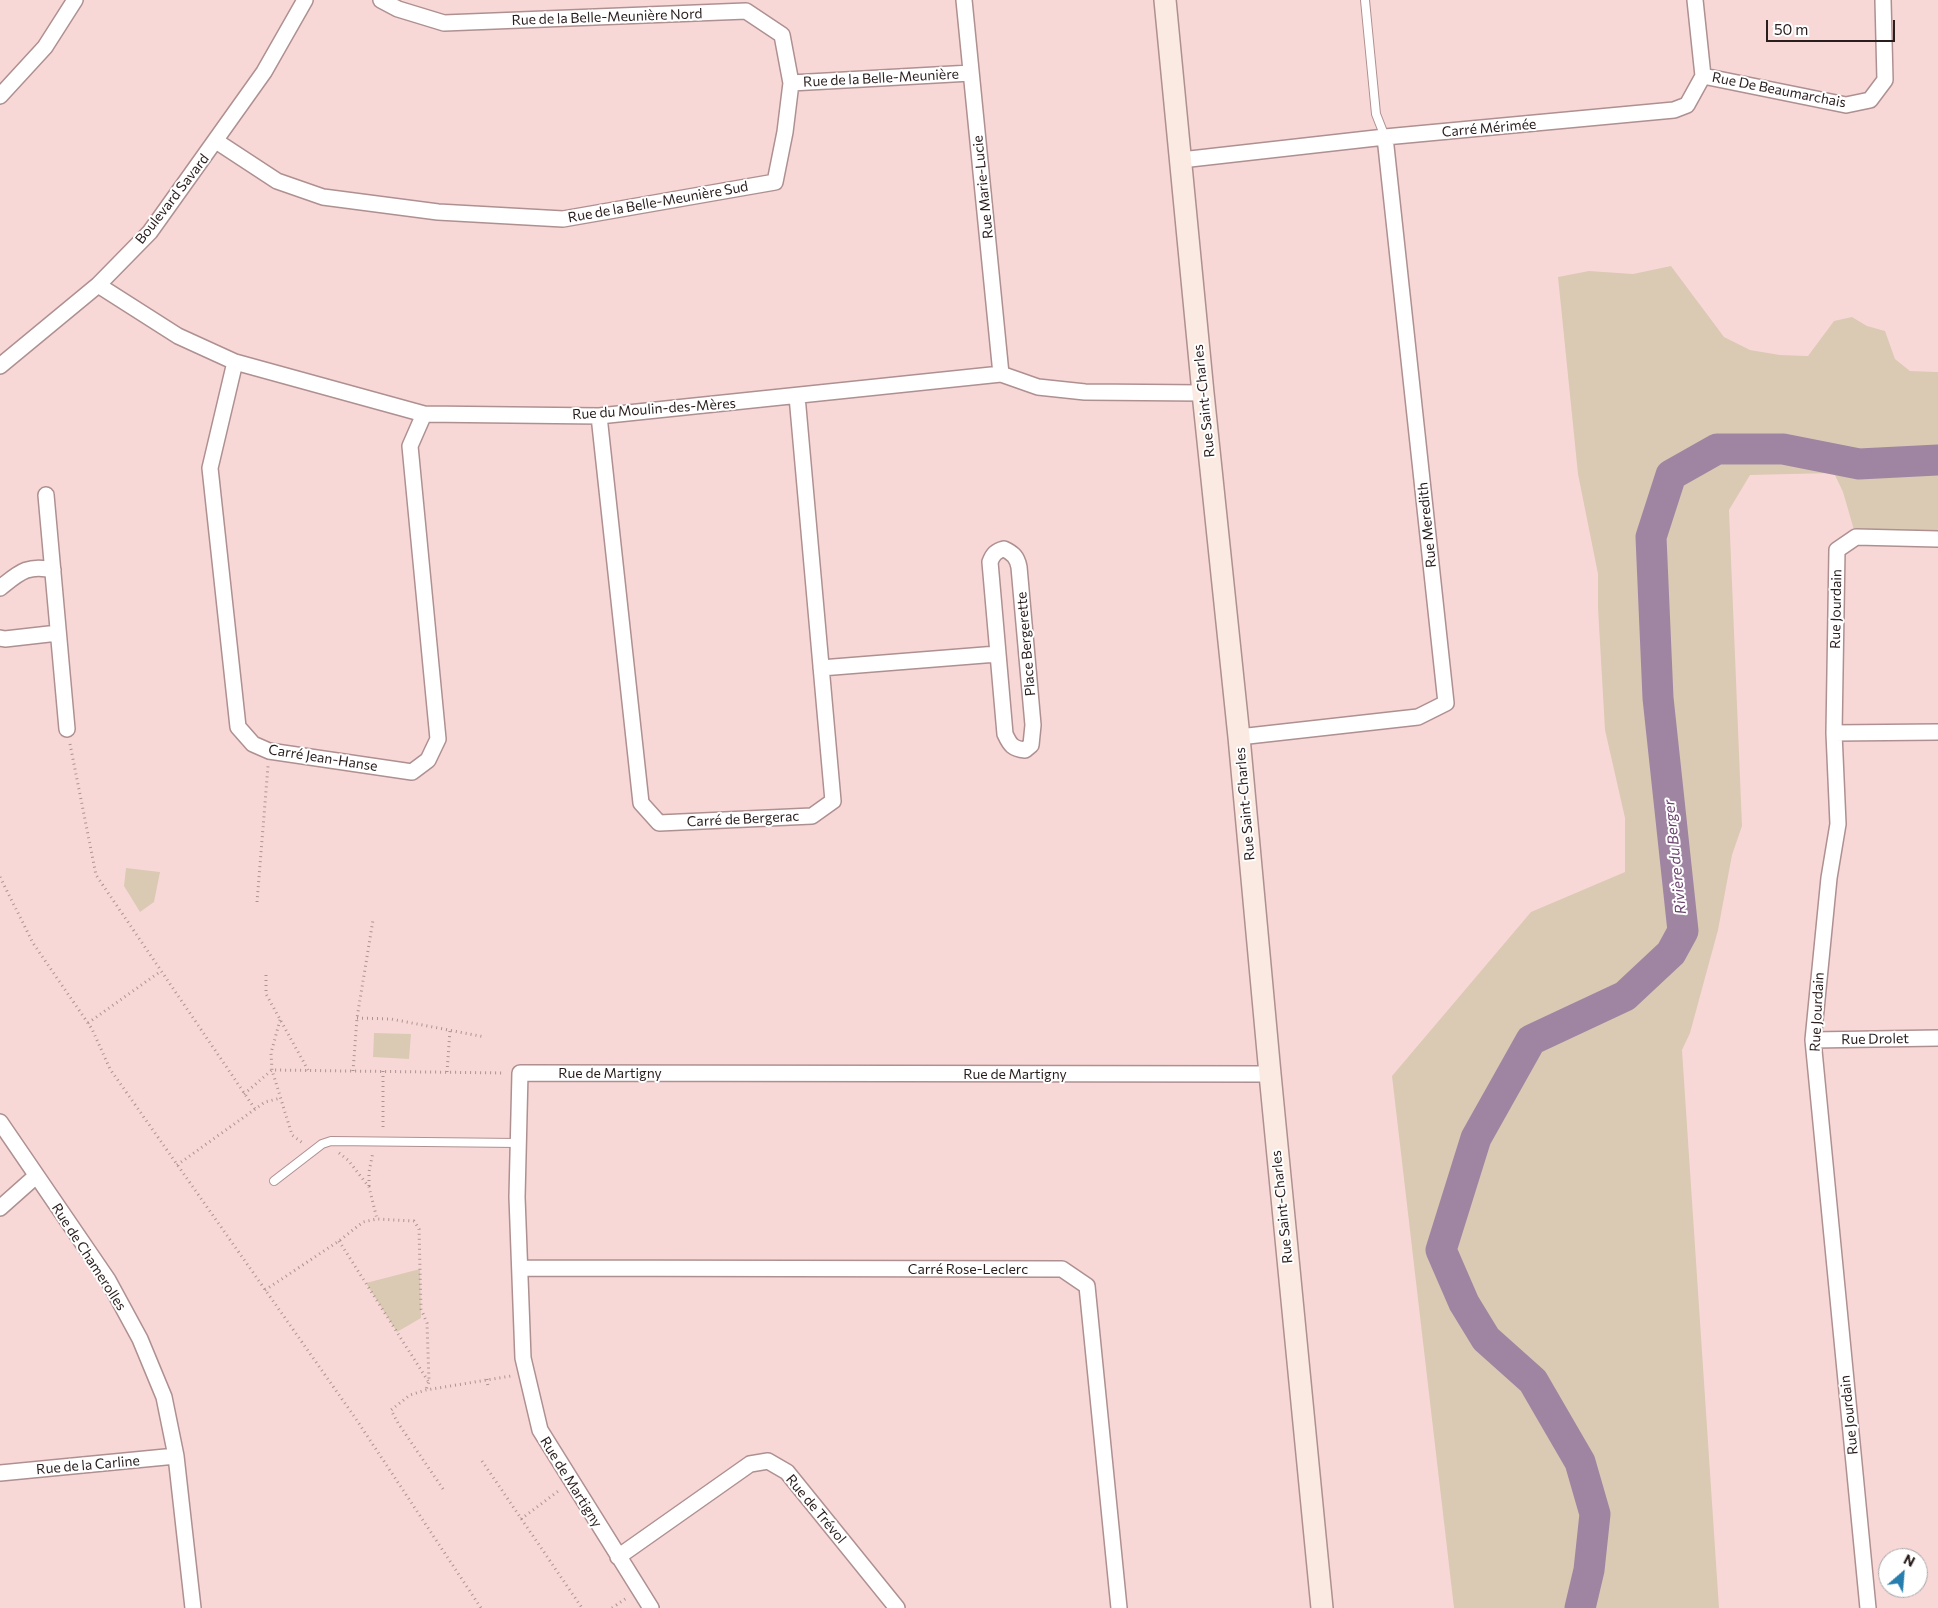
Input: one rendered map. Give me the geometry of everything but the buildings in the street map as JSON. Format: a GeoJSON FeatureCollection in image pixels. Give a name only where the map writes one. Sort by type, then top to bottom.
{"type":"FeatureCollection","features":[{"type":"Feature","properties":{"kind":"street"},"geometry":{"type":"LineString","coordinates":[[0,96],[46,47],[75,0]]}},
{"type":"Feature","properties":{"kind":"street","name":"Boulevard Savard"},"geometry":{"type":"LineString","coordinates":[[0,366],[98,285],[150,232],[264,72],[305,0]]}},
{"type":"Feature","properties":{"kind":"street","name":"Rue de la Belle-Meunière Nord"},"geometry":{"type":"LineString","coordinates":[[382,0],[398,9],[444,23],[746,11],[782,35],[791,83]]}},
{"type":"Feature","properties":{"kind":"street","name":"Rue Marie-Lucie"},"geometry":{"type":"LineString","coordinates":[[964,0],[1001,374]]}},
{"type":"Feature","properties":{"kind":"street","name":"Rue Saint-Charles"},"geometry":{"type":"LineString","coordinates":[[1165,0],[1239,737],[1322,1608]]}},
{"type":"Feature","properties":{"kind":"street"},"geometry":{"type":"LineString","coordinates":[[1695,0],[1702,76]]}},
{"type":"Feature","properties":{"kind":"street","name":"Rue De Beaumarchais"},"geometry":{"type":"LineString","coordinates":[[1702,76],[1846,105],[1870,100],[1885,80],[1883,0]]}},
{"type":"Feature","properties":{"kind":"street","name":"Rue de la Belle-Meunière"},"geometry":{"type":"LineString","coordinates":[[791,83],[971,73]]}},
{"type":"Feature","properties":{"kind":"street","name":"Carré Mérimée"},"geometry":{"type":"LineString","coordinates":[[1181,160],[1385,137],[1674,110],[1687,105],[1702,76]]}},
{"type":"Feature","properties":{"kind":"street","name":"Rue de la Belle-Meunière Sud"},"geometry":{"type":"LineString","coordinates":[[216,141],[277,180],[323,196],[438,212],[563,219],[774,182],[791,83]]}},
{"type":"Feature","properties":{"kind":"street","name":"Rue Meredith"},"geometry":{"type":"LineString","coordinates":[[1239,737],[1418,717],[1446,703],[1385,137]]}},
{"type":"Feature","properties":{"kind":"street","name":"Rue du Moulin-des-Mères"},"geometry":{"type":"LineString","coordinates":[[98,285],[178,336],[235,362],[424,414],[600,416],[1001,374],[1038,387],[1076,391],[1203,393]]}},
{"type":"Feature","properties":{"kind":"street","name":"Carré Jean-Hanse"},"geometry":{"type":"LineString","coordinates":[[235,362],[210,468],[238,727],[253,744],[269,751],[412,772],[428,760],[438,739],[410,446],[424,414]]}},
{"type":"Feature","properties":{"kind":"street","name":"Carré de Bergerac"},"geometry":{"type":"LineString","coordinates":[[600,416],[641,802],[659,823],[812,816],[833,800],[797,396]]}},
{"type":"Feature","properties":{"kind":"street"},"geometry":{"type":"LineString","coordinates":[[46,495],[67,729]]}},
{"type":"Feature","properties":{"kind":"street","name":"Rue Jourdain"},"geometry":{"type":"LineString","coordinates":[[1868,1608],[1812,1040],[1829,878],[1838,824],[1834,733],[1837,550],[1856,538],[1938,539]]}},
{"type":"Feature","properties":{"kind":"street","name":"Place Bergerette"},"geometry":{"type":"LineString","coordinates":[[1004,549],[1012,553],[1019,567],[1032,725],[1030,745],[1025,750],[1017,750],[1011,746],[1005,734],[997,654],[990,562],[993,554],[1004,549]]}},
{"type":"Feature","properties":{"kind":"street"},"geometry":{"type":"LineString","coordinates":[[0,588],[22,571],[30,568],[42,567],[53,570]]}},
{"type":"Feature","properties":{"kind":"street"},"geometry":{"type":"LineString","coordinates":[[0,638],[58,633]]}},
{"type":"Feature","properties":{"kind":"street"},"geometry":{"type":"LineString","coordinates":[[821,668],[997,654]]}},
{"type":"Feature","properties":{"kind":"street"},"geometry":{"type":"LineString","coordinates":[[1834,733],[1938,732]]}},
{"type":"Feature","properties":{"kind":"street","name":"Rue Drolet"},"geometry":{"type":"LineString","coordinates":[[1812,1040],[1938,1038]]}},
{"type":"Feature","properties":{"kind":"street","name":"Rue de Martigny"},"geometry":{"type":"LineString","coordinates":[[652,1608],[618,1557],[540,1430],[523,1358],[517,1197],[520,1073],[1270,1074]]}},
{"type":"Feature","properties":{"kind":"street","name":"Rue de Chamerolles"},"geometry":{"type":"LineString","coordinates":[[0,1122],[108,1280],[140,1339],[164,1397],[176,1456],[193,1608]]}},
{"type":"Feature","properties":{"kind":"street"},"geometry":{"type":"LineString","coordinates":[[0,1208],[36,1176]]}},
{"type":"Feature","properties":{"kind":"street","name":"Carré Rose-Leclerc"},"geometry":{"type":"LineString","coordinates":[[520,1268],[1062,1269],[1087,1286],[1119,1608]]}},
{"type":"Feature","properties":{"kind":"street","name":"Rue de la Carline"},"geometry":{"type":"LineString","coordinates":[[0,1473],[176,1456]]}},
{"type":"Feature","properties":{"kind":"street","name":"Rue de Trévol"},"geometry":{"type":"LineString","coordinates":[[618,1557],[750,1464],[768,1461],[787,1472],[898,1608]]}},
{"type":"Feature","properties":{"kind":"lane"},"geometry":{"type":"LineString","coordinates":[[1365,0],[1376,114],[1385,137]]}},
{"type":"Feature","properties":{"kind":"lane"},"geometry":{"type":"LineString","coordinates":[[274,1181],[316,1148],[331,1140],[518,1143]]}},
{"type":"Feature","properties":{"kind":"path"},"geometry":{"type":"LineString","coordinates":[[67,729],[96,876],[255,1109]]}},
{"type":"Feature","properties":{"kind":"path"},"geometry":{"type":"LineString","coordinates":[[257,902],[269,751]]}},
{"type":"Feature","properties":{"kind":"path"},"geometry":{"type":"LineString","coordinates":[[0,877],[33,942],[88,1023],[110,1069],[356,1419],[481,1608]]}},
{"type":"Feature","properties":{"kind":"path"},"geometry":{"type":"LineString","coordinates":[[353,1071],[356,1018],[373,920]]}},
{"type":"Feature","properties":{"kind":"path"},"geometry":{"type":"LineString","coordinates":[[88,1023],[161,971]]}},
{"type":"Feature","properties":{"kind":"path"},"geometry":{"type":"LineString","coordinates":[[266,975],[266,994],[308,1070]]}},
{"type":"Feature","properties":{"kind":"path"},"geometry":{"type":"LineString","coordinates":[[356,1018],[391,1019],[485,1037]]}},
{"type":"Feature","properties":{"kind":"path"},"geometry":{"type":"LineString","coordinates":[[280,1020],[271,1053],[272,1070],[292,1134],[308,1146],[329,1149],[341,1154],[369,1186]]}},
{"type":"Feature","properties":{"kind":"path"},"geometry":{"type":"LineString","coordinates":[[447,1072],[450,1030]]}},
{"type":"Feature","properties":{"kind":"path"},"geometry":{"type":"LineString","coordinates":[[244,1094],[272,1070],[512,1073]]}},
{"type":"Feature","properties":{"kind":"path"},"geometry":{"type":"LineString","coordinates":[[376,1219],[369,1186],[369,1172],[373,1149],[381,1140],[383,1072]]}},
{"type":"Feature","properties":{"kind":"path"},"geometry":{"type":"LineString","coordinates":[[177,1165],[265,1102],[281,1098]]}},
{"type":"Feature","properties":{"kind":"path"},"geometry":{"type":"LineString","coordinates":[[265,1290],[339,1241],[363,1222],[376,1219],[414,1221],[418,1225],[421,1309],[427,1323],[429,1381],[426,1390]]}},
{"type":"Feature","properties":{"kind":"path"},"geometry":{"type":"LineString","coordinates":[[339,1241],[429,1381]]}},
{"type":"Feature","properties":{"kind":"path"},"geometry":{"type":"LineString","coordinates":[[443,1489],[398,1423],[392,1410],[410,1395],[426,1390],[527,1374]]}},
{"type":"Feature","properties":{"kind":"path"},"geometry":{"type":"LineString","coordinates":[[487,1379],[488,1387]]}},
{"type":"Feature","properties":{"kind":"path"},"geometry":{"type":"LineString","coordinates":[[482,1461],[582,1608]]}},
{"type":"Feature","properties":{"kind":"path"},"geometry":{"type":"LineString","coordinates":[[521,1519],[571,1482]]}},
{"type":"Feature","properties":{"kind":"shaded area"},"geometry":{"type":"Polygon","coordinates":[[[1671,266],[1724,337],[1750,350],[1780,355],[1808,356],[1834,321],[1852,317],[1867,326],[1885,331],[1895,359],[1910,371],[1938,372],[1938,539],[1856,537],[1843,492],[1834,473],[1750,475],[1729,510],[1742,826],[1732,855],[1718,930],[1690,1033],[1682,1050],[1719,1608],[1454,1608],[1392,1076],[1531,912],[1625,872],[1625,818],[1605,730],[1598,608],[1598,574],[1578,474],[1558,277],[1589,271],[1633,274],[1671,266]]]}},
{"type":"Feature","properties":{"kind":"shaded area"},"geometry":{"type":"Polygon","coordinates":[[[126,868],[160,872],[154,902],[140,912],[124,886],[126,868]]]}},
{"type":"Feature","properties":{"kind":"shaded area"},"geometry":{"type":"Polygon","coordinates":[[[374,1033],[411,1034],[409,1059],[373,1057],[374,1033]]]}},
{"type":"Feature","properties":{"kind":"shaded area"},"geometry":{"type":"Polygon","coordinates":[[[420,1269],[421,1318],[397,1332],[366,1283],[420,1269]]]}},
{"type":"Feature","properties":{"kind":"waterway","name":"Rivière du Berger"},"geometry":{"type":"LineString","coordinates":[[1580,1608],[1589,1570],[1595,1514],[1580,1462],[1533,1381],[1486,1339],[1464,1303],[1441,1250],[1476,1138],[1531,1040],[1625,996],[1671,953],[1683,931],[1658,698],[1651,537],[1671,475],[1717,449],[1783,449],[1859,464],[1938,460]]}}]}
